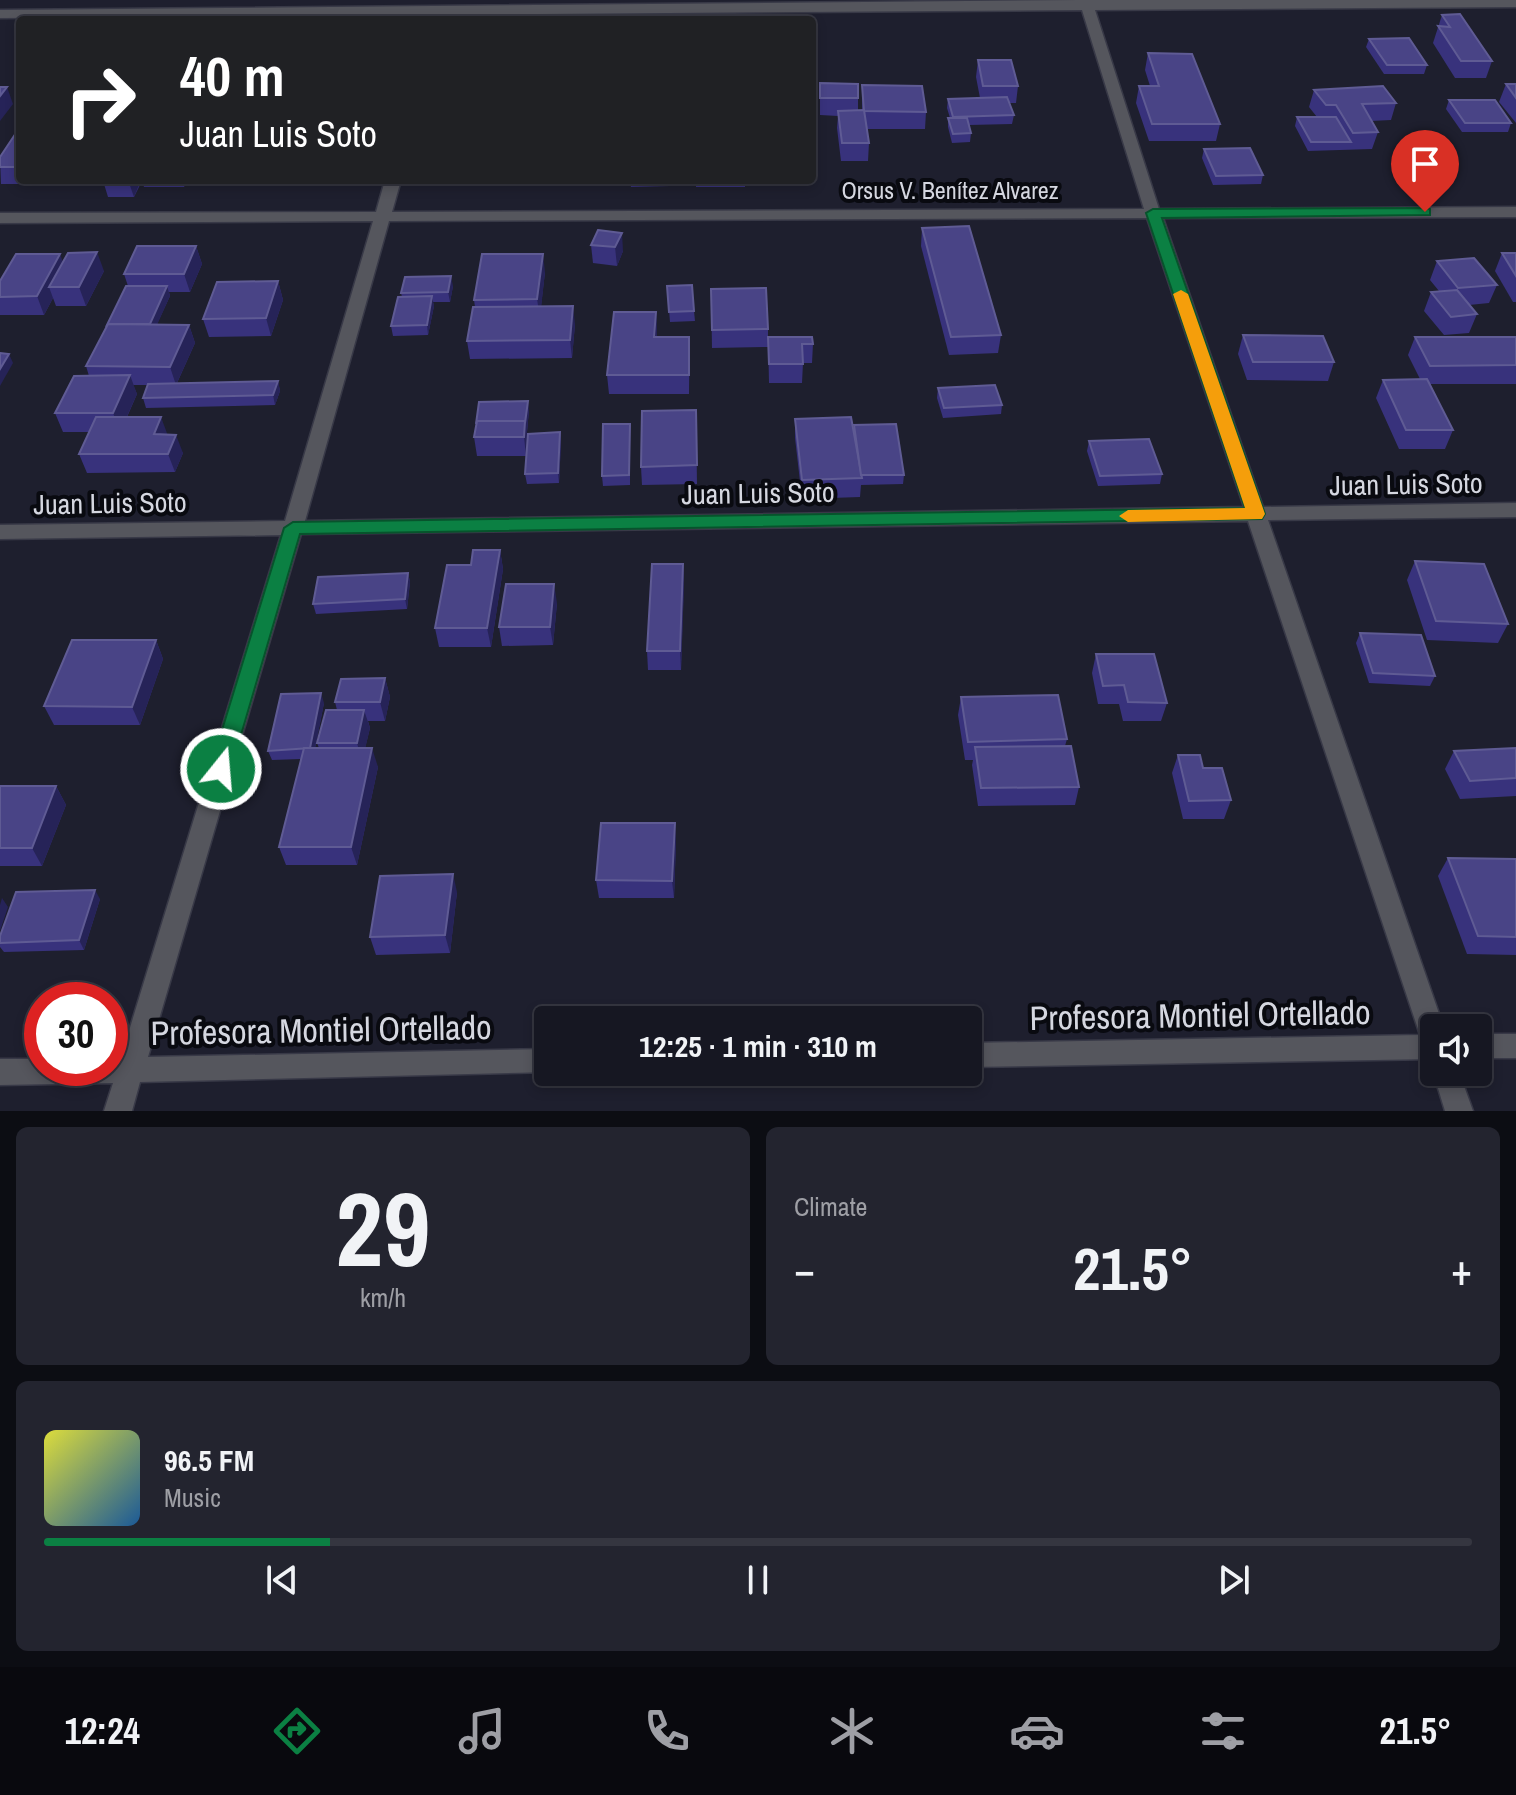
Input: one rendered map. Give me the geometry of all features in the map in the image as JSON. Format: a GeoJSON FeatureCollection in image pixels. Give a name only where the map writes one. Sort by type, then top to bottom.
{"type":"FeatureCollection","features":[{"type":"Feature","properties":{"kind":"street"},"geometry":{"type":"LineString","coordinates":[[1086,3],[1153,213],[1426,1014]]}},
{"type":"Feature","properties":{"kind":"street"},"geometry":{"type":"LineString","coordinates":[[0,14],[1086,3],[1516,3]]}},
{"type":"Feature","properties":{"kind":"street"},"geometry":{"type":"LineString","coordinates":[[118,1111],[293,528],[392,184]]}},
{"type":"Feature","properties":{"kind":"street","name":"Orsus V. Benítez Alvarez"},"geometry":{"type":"LineString","coordinates":[[0,218],[1516,212]]}},
{"type":"Feature","properties":{"kind":"street","name":"Juan Luis Soto"},"geometry":{"type":"LineString","coordinates":[[0,532],[1516,510]]}},
{"type":"Feature","properties":{"kind":"street"},"geometry":{"type":"LineString","coordinates":[[1492,1046],[1516,1046]]}},
{"type":"Feature","properties":{"kind":"street","name":"Profesora Montiel Ortellado"},"geometry":{"type":"LineString","coordinates":[[982,1055],[1420,1047]]}},
{"type":"Feature","properties":{"kind":"street","name":"Profesora Montiel Ortellado"},"geometry":{"type":"LineString","coordinates":[[0,1072],[534,1062]]}},
{"type":"Feature","properties":{"kind":"street"},"geometry":{"type":"LineString","coordinates":[[1451,1086],[1459,1111]]}},
{"type":"Feature","properties":{"kind":"building"},"geometry":{"type":"Polygon","coordinates":[[[1460,14],[1492,61],[1461,61],[1438,26],[1450,27],[1442,15],[1460,14]]]}},
{"type":"Feature","properties":{"kind":"building"},"geometry":{"type":"Polygon","coordinates":[[[1409,38],[1427,65],[1387,65],[1369,39],[1409,38]]]}},
{"type":"Feature","properties":{"kind":"building"},"geometry":{"type":"Polygon","coordinates":[[[1148,53],[1192,54],[1220,124],[1152,124],[1139,86],[1159,86],[1148,53]]]}},
{"type":"Feature","properties":{"kind":"building"},"geometry":{"type":"Polygon","coordinates":[[[978,60],[1011,60],[1018,86],[983,86],[978,60]]]}},
{"type":"Feature","properties":{"kind":"building"},"geometry":{"type":"Polygon","coordinates":[[[820,83],[858,84],[858,98],[820,98],[820,83]]]}},
{"type":"Feature","properties":{"kind":"building"},"geometry":{"type":"Polygon","coordinates":[[[1506,84],[1516,84],[1516,98],[1506,84]]]}},
{"type":"Feature","properties":{"kind":"building"},"geometry":{"type":"Polygon","coordinates":[[[862,85],[922,86],[926,112],[864,111],[862,85]]]}},
{"type":"Feature","properties":{"kind":"building"},"geometry":{"type":"Polygon","coordinates":[[[1383,86],[1396,103],[1362,104],[1378,132],[1353,133],[1336,105],[1326,105],[1314,90],[1383,86]]]}},
{"type":"Feature","properties":{"kind":"building"},"geometry":{"type":"Polygon","coordinates":[[[1007,97],[1014,115],[953,117],[948,99],[1007,97]]]}},
{"type":"Feature","properties":{"kind":"building"},"geometry":{"type":"Polygon","coordinates":[[[1449,100],[1495,100],[1511,123],[1465,123],[1449,100]]]}},
{"type":"Feature","properties":{"kind":"building"},"geometry":{"type":"Polygon","coordinates":[[[864,110],[869,143],[842,143],[838,111],[864,110]]]}},
{"type":"Feature","properties":{"kind":"building"},"geometry":{"type":"Polygon","coordinates":[[[1297,117],[1336,117],[1351,142],[1311,142],[1297,117]]]}},
{"type":"Feature","properties":{"kind":"building"},"geometry":{"type":"Polygon","coordinates":[[[948,118],[967,118],[971,133],[953,134],[948,118]]]}},
{"type":"Feature","properties":{"kind":"building"},"geometry":{"type":"Polygon","coordinates":[[[16,133],[16,167],[0,167],[0,157],[16,133]]]}},
{"type":"Feature","properties":{"kind":"building"},"geometry":{"type":"Polygon","coordinates":[[[1250,148],[1263,175],[1216,176],[1204,149],[1250,148]]]}},
{"type":"Feature","properties":{"kind":"building"},"geometry":{"type":"Polygon","coordinates":[[[969,226],[1001,335],[951,337],[922,228],[969,226]]]}},
{"type":"Feature","properties":{"kind":"building"},"geometry":{"type":"Polygon","coordinates":[[[598,230],[622,233],[615,247],[591,245],[598,230]]]}},
{"type":"Feature","properties":{"kind":"building"},"geometry":{"type":"Polygon","coordinates":[[[137,246],[196,246],[184,274],[124,274],[137,246]]]}},
{"type":"Feature","properties":{"kind":"building"},"geometry":{"type":"Polygon","coordinates":[[[97,252],[79,287],[49,287],[68,253],[97,252]]]}},
{"type":"Feature","properties":{"kind":"building"},"geometry":{"type":"Polygon","coordinates":[[[1502,253],[1516,253],[1516,276],[1502,253]]]}},
{"type":"Feature","properties":{"kind":"building"},"geometry":{"type":"Polygon","coordinates":[[[16,254],[60,254],[37,296],[0,297],[0,281],[16,254]]]}},
{"type":"Feature","properties":{"kind":"building"},"geometry":{"type":"Polygon","coordinates":[[[482,254],[543,254],[537,299],[474,300],[482,254]]]}},
{"type":"Feature","properties":{"kind":"building"},"geometry":{"type":"Polygon","coordinates":[[[1474,258],[1497,285],[1458,288],[1437,261],[1474,258]]]}},
{"type":"Feature","properties":{"kind":"building"},"geometry":{"type":"Polygon","coordinates":[[[451,276],[448,292],[401,293],[405,277],[451,276]]]}},
{"type":"Feature","properties":{"kind":"building"},"geometry":{"type":"Polygon","coordinates":[[[278,281],[266,318],[203,319],[217,282],[278,281]]]}},
{"type":"Feature","properties":{"kind":"building"},"geometry":{"type":"Polygon","coordinates":[[[692,285],[694,311],[669,312],[667,286],[692,285]]]}},
{"type":"Feature","properties":{"kind":"building"},"geometry":{"type":"Polygon","coordinates":[[[126,286],[167,286],[150,324],[108,324],[106,327],[126,286]]]}},
{"type":"Feature","properties":{"kind":"building"},"geometry":{"type":"Polygon","coordinates":[[[766,288],[768,329],[712,330],[711,289],[766,288]]]}},
{"type":"Feature","properties":{"kind":"building"},"geometry":{"type":"Polygon","coordinates":[[[1457,290],[1477,314],[1451,317],[1431,292],[1457,290]]]}},
{"type":"Feature","properties":{"kind":"building"},"geometry":{"type":"Polygon","coordinates":[[[432,296],[427,325],[391,326],[398,297],[432,296]]]}},
{"type":"Feature","properties":{"kind":"building"},"geometry":{"type":"Polygon","coordinates":[[[573,306],[570,340],[467,341],[473,307],[573,306]]]}},
{"type":"Feature","properties":{"kind":"building"},"geometry":{"type":"Polygon","coordinates":[[[614,312],[656,312],[654,337],[689,337],[689,375],[607,375],[614,312]]]}},
{"type":"Feature","properties":{"kind":"building"},"geometry":{"type":"Polygon","coordinates":[[[108,324],[189,325],[170,367],[86,366],[108,324]]]}},
{"type":"Feature","properties":{"kind":"building"},"geometry":{"type":"Polygon","coordinates":[[[1243,335],[1323,336],[1334,362],[1253,362],[1243,335]]]}},
{"type":"Feature","properties":{"kind":"building"},"geometry":{"type":"Polygon","coordinates":[[[768,337],[812,337],[813,344],[802,344],[803,364],[769,364],[768,337]]]}},
{"type":"Feature","properties":{"kind":"building"},"geometry":{"type":"Polygon","coordinates":[[[1415,337],[1516,337],[1516,365],[1430,366],[1415,337]]]}},
{"type":"Feature","properties":{"kind":"building"},"geometry":{"type":"Polygon","coordinates":[[[0,353],[9,354],[0,369],[0,353]]]}},
{"type":"Feature","properties":{"kind":"building"},"geometry":{"type":"Polygon","coordinates":[[[130,375],[113,413],[55,413],[74,376],[130,375]]]}},
{"type":"Feature","properties":{"kind":"building"},"geometry":{"type":"Polygon","coordinates":[[[1427,379],[1453,430],[1406,430],[1383,380],[1427,379]]]}},
{"type":"Feature","properties":{"kind":"building"},"geometry":{"type":"Polygon","coordinates":[[[278,381],[273,395],[143,398],[148,384],[278,381]]]}},
{"type":"Feature","properties":{"kind":"building"},"geometry":{"type":"Polygon","coordinates":[[[995,385],[1002,405],[944,408],[938,388],[995,385]]]}},
{"type":"Feature","properties":{"kind":"building"},"geometry":{"type":"Polygon","coordinates":[[[528,401],[525,423],[477,421],[476,424],[479,402],[528,401]]]}},
{"type":"Feature","properties":{"kind":"building"},"geometry":{"type":"Polygon","coordinates":[[[696,410],[697,465],[641,467],[642,411],[696,410]]]}},
{"type":"Feature","properties":{"kind":"building"},"geometry":{"type":"Polygon","coordinates":[[[96,417],[161,417],[154,434],[176,435],[168,454],[79,454],[96,417]]]}},
{"type":"Feature","properties":{"kind":"building"},"geometry":{"type":"Polygon","coordinates":[[[851,417],[862,478],[802,480],[795,419],[851,417]]]}},
{"type":"Feature","properties":{"kind":"building"},"geometry":{"type":"Polygon","coordinates":[[[477,421],[525,421],[524,437],[474,437],[477,421]]]}},
{"type":"Feature","properties":{"kind":"building"},"geometry":{"type":"Polygon","coordinates":[[[603,424],[630,424],[629,475],[602,476],[603,424]]]}},
{"type":"Feature","properties":{"kind":"building"},"geometry":{"type":"Polygon","coordinates":[[[896,424],[904,475],[861,475],[854,425],[896,424]]]}},
{"type":"Feature","properties":{"kind":"building"},"geometry":{"type":"Polygon","coordinates":[[[560,432],[558,473],[525,474],[528,434],[560,432]]]}},
{"type":"Feature","properties":{"kind":"building"},"geometry":{"type":"Polygon","coordinates":[[[1149,439],[1162,474],[1100,476],[1089,441],[1149,439]]]}},
{"type":"Feature","properties":{"kind":"building"},"geometry":{"type":"Polygon","coordinates":[[[473,550],[500,550],[487,628],[435,628],[447,565],[471,565],[473,550]]]}},
{"type":"Feature","properties":{"kind":"building"},"geometry":{"type":"Polygon","coordinates":[[[1415,561],[1484,564],[1508,624],[1436,621],[1415,561]]]}},
{"type":"Feature","properties":{"kind":"building"},"geometry":{"type":"Polygon","coordinates":[[[652,564],[683,564],[680,651],[647,651],[652,564]]]}},
{"type":"Feature","properties":{"kind":"building"},"geometry":{"type":"Polygon","coordinates":[[[408,573],[405,599],[313,604],[318,577],[408,573]]]}},
{"type":"Feature","properties":{"kind":"building"},"geometry":{"type":"Polygon","coordinates":[[[506,584],[554,584],[550,627],[499,627],[506,584]]]}},
{"type":"Feature","properties":{"kind":"building"},"geometry":{"type":"Polygon","coordinates":[[[1360,633],[1421,635],[1435,676],[1373,673],[1360,633]]]}},
{"type":"Feature","properties":{"kind":"building"},"geometry":{"type":"Polygon","coordinates":[[[72,640],[156,640],[132,707],[44,706],[72,640]]]}},
{"type":"Feature","properties":{"kind":"building"},"geometry":{"type":"Polygon","coordinates":[[[1096,654],[1154,654],[1167,703],[1128,702],[1124,685],[1103,686],[1096,654]]]}},
{"type":"Feature","properties":{"kind":"building"},"geometry":{"type":"Polygon","coordinates":[[[385,678],[380,702],[335,702],[341,679],[385,678]]]}},
{"type":"Feature","properties":{"kind":"building"},"geometry":{"type":"Polygon","coordinates":[[[321,693],[310,748],[268,751],[281,694],[321,693]]]}},
{"type":"Feature","properties":{"kind":"building"},"geometry":{"type":"Polygon","coordinates":[[[1058,695],[1067,739],[968,742],[961,697],[1058,695]]]}},
{"type":"Feature","properties":{"kind":"building"},"geometry":{"type":"Polygon","coordinates":[[[326,710],[364,710],[357,743],[317,743],[326,710]]]}},
{"type":"Feature","properties":{"kind":"building"},"geometry":{"type":"Polygon","coordinates":[[[1071,746],[1079,787],[981,788],[975,747],[1071,746]]]}},
{"type":"Feature","properties":{"kind":"building"},"geometry":{"type":"Polygon","coordinates":[[[304,748],[372,748],[351,847],[279,847],[304,748]]]}},
{"type":"Feature","properties":{"kind":"building"},"geometry":{"type":"Polygon","coordinates":[[[1516,748],[1516,778],[1470,781],[1454,751],[1516,748]]]}},
{"type":"Feature","properties":{"kind":"building"},"geometry":{"type":"Polygon","coordinates":[[[1178,755],[1200,755],[1203,768],[1222,768],[1231,800],[1189,801],[1178,755]]]}},
{"type":"Feature","properties":{"kind":"building"},"geometry":{"type":"Polygon","coordinates":[[[0,786],[56,786],[32,848],[0,848],[0,786]]]}},
{"type":"Feature","properties":{"kind":"building"},"geometry":{"type":"Polygon","coordinates":[[[601,823],[675,823],[672,881],[596,880],[601,823]]]}},
{"type":"Feature","properties":{"kind":"building"},"geometry":{"type":"Polygon","coordinates":[[[1448,858],[1516,859],[1516,937],[1478,936],[1448,858]]]}},
{"type":"Feature","properties":{"kind":"building"},"geometry":{"type":"Polygon","coordinates":[[[453,874],[445,935],[370,937],[380,876],[453,874]]]}},
{"type":"Feature","properties":{"kind":"building"},"geometry":{"type":"Polygon","coordinates":[[[95,890],[79,940],[0,943],[16,892],[95,890]]]}},
{"type":"Feature","properties":{"kind":"slow traffic"},"geometry":{"type":"LineString","coordinates":[[1128,516],[1256,514],[1181,294]]}},
{"type":"Feature","properties":{"kind":"route"},"geometry":{"type":"LineString","coordinates":[[221,769],[293,528],[1256,514],[1153,213],[1425,212]]}}]}
